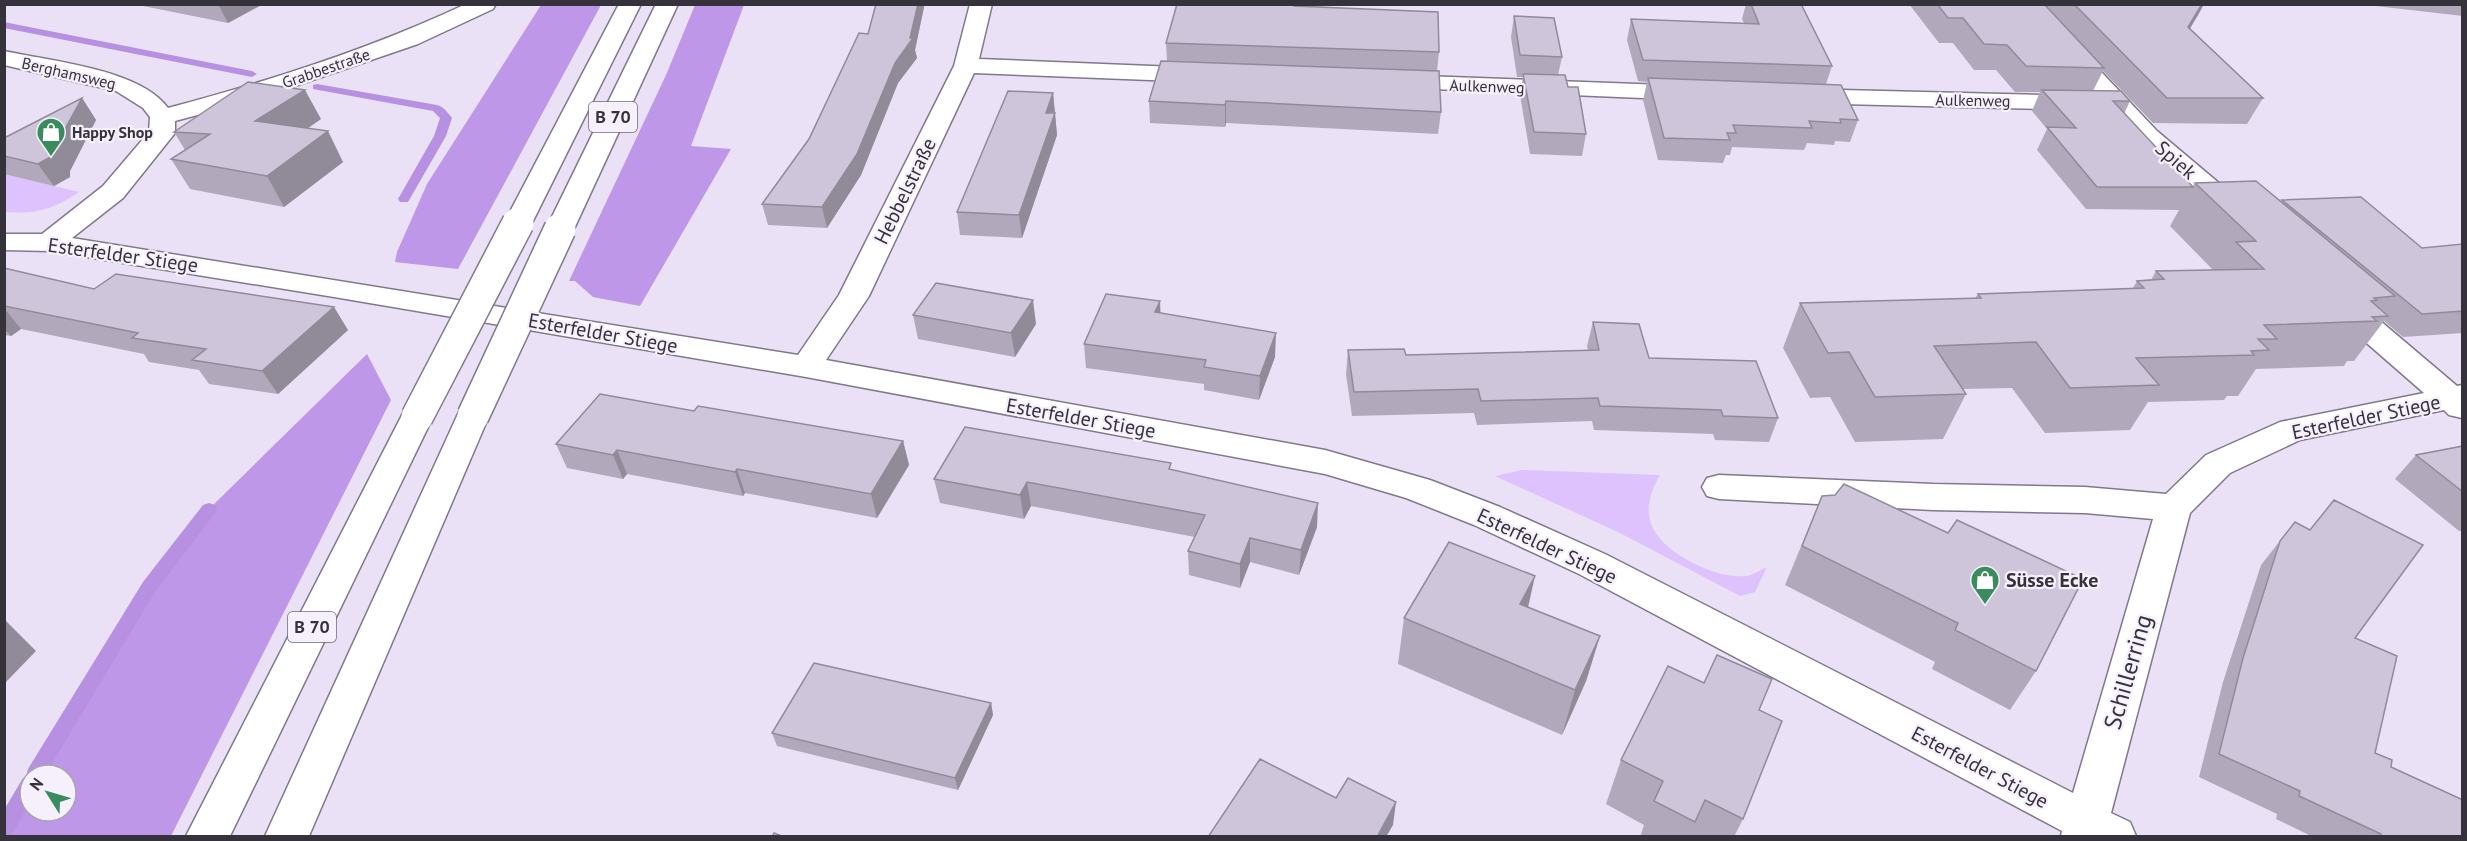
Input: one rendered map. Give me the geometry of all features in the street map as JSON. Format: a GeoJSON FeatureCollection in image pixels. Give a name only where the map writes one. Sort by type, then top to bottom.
{"type":"FeatureCollection","features":[{"type":"Feature","properties":{"kind":"main road","name":"Grabbestraße"},"geometry":{"type":"LineString","coordinates":[[162,117],[248,94],[410,39],[485,4]]}},
{"type":"Feature","properties":{"kind":"main road","name":"B 70"},"geometry":{"type":"LineString","coordinates":[[208,837],[417,417],[630,4]]}},
{"type":"Feature","properties":{"kind":"main road","name":"B 70"},"geometry":{"type":"LineString","coordinates":[[287,837],[472,416],[667,4]]}},
{"type":"Feature","properties":{"kind":"main road","name":"Hebbelstraße"},"geometry":{"type":"LineString","coordinates":[[806,367],[854,296],[966,66],[981,4]]}},
{"type":"Feature","properties":{"kind":"main road","name":"Spiek"},"geometry":{"type":"LineString","coordinates":[[2024,4],[2148,136],[2253,227]]}},
{"type":"Feature","properties":{"kind":"main road","name":"Berghamsweg"},"geometry":{"type":"LineString","coordinates":[[4,58],[125,86],[152,103],[162,117]]}},
{"type":"Feature","properties":{"kind":"main road"},"geometry":{"type":"LineString","coordinates":[[966,66],[1229,76]]}},
{"type":"Feature","properties":{"kind":"main road","name":"Aulkenweg"},"geometry":{"type":"LineString","coordinates":[[1372,81],[1714,93]]}},
{"type":"Feature","properties":{"kind":"main road","name":"Aulkenweg"},"geometry":{"type":"LineString","coordinates":[[1773,96],[2116,104]]}},
{"type":"Feature","properties":{"kind":"main road"},"geometry":{"type":"LineString","coordinates":[[49,243],[113,192],[162,133],[162,117]]}},
{"type":"Feature","properties":{"kind":"main road","name":"Esterfelder Stiege"},"geometry":{"type":"LineString","coordinates":[[4,242],[49,243],[334,288],[806,367],[1325,462],[1418,489],[1487,516],[1592,564],[2094,832]]}},
{"type":"Feature","properties":{"kind":"main road"},"geometry":{"type":"LineString","coordinates":[[2323,289],[2458,401]]}},
{"type":"Feature","properties":{"kind":"main road","name":"Esterfelder Stiege"},"geometry":{"type":"LineString","coordinates":[[2174,508],[2218,464],[2292,430],[2458,401]]}},
{"type":"Feature","properties":{"kind":"main road"},"geometry":{"type":"LineString","coordinates":[[1719,487],[1933,497],[2085,500],[2174,508]]}},
{"type":"Feature","properties":{"kind":"main road","name":"Schillerring"},"geometry":{"type":"LineString","coordinates":[[2094,832],[2174,508]]}},
{"type":"Feature","properties":{"kind":"shaded area"},"geometry":{"type":"Polygon","coordinates":[[[541,5],[601,5],[458,269],[395,262],[397,252],[427,184],[541,5]]]}},
{"type":"Feature","properties":{"kind":"shaded area"},"geometry":{"type":"Polygon","coordinates":[[[695,5],[744,5],[691,146],[731,149],[640,306],[593,297],[575,281],[569,281],[666,75],[695,5]]]}},
{"type":"Feature","properties":{"kind":"shaded area"},"geometry":{"type":"Polygon","coordinates":[[[5,174],[79,192],[44,210],[5,212],[5,174]]]}},
{"type":"Feature","properties":{"kind":"shaded area"},"geometry":{"type":"Polygon","coordinates":[[[367,354],[391,400],[171,836],[5,836],[5,830],[18,806],[18,823],[78,823],[78,763],[42,763],[149,587],[209,509],[367,354]]]}},
{"type":"Feature","properties":{"kind":"shaded area"},"geometry":{"type":"Polygon","coordinates":[[[1522,470],[1660,475],[1649,504],[1649,516],[1652,527],[1668,546],[1693,563],[1726,575],[1746,576],[1767,567],[1755,592],[1740,596],[1620,533],[1495,476],[1522,470]]]}},
{"type":"Feature","properties":{"kind":"building"},"geometry":{"type":"Polygon","coordinates":[[[876,4],[918,4],[910,38],[913,38],[895,63],[857,154],[822,207],[762,204],[809,139],[859,33],[868,34],[876,4]]]}},
{"type":"Feature","properties":{"kind":"building"},"geometry":{"type":"Polygon","coordinates":[[[1177,4],[1294,4],[1294,6],[1438,12],[1439,52],[1166,43],[1177,4]]]}},
{"type":"Feature","properties":{"kind":"building"},"geometry":{"type":"Polygon","coordinates":[[[1751,4],[1801,4],[1832,66],[1643,60],[1631,19],[1759,24],[1751,4]]]}},
{"type":"Feature","properties":{"kind":"building"},"geometry":{"type":"Polygon","coordinates":[[[1937,4],[2044,4],[2104,68],[2026,66],[2007,45],[1984,44],[1963,18],[1948,18],[1937,4]]]}},
{"type":"Feature","properties":{"kind":"building"},"geometry":{"type":"Polygon","coordinates":[[[2074,4],[2202,4],[2188,27],[2263,98],[2167,98],[2074,4]]]}},
{"type":"Feature","properties":{"kind":"building"},"geometry":{"type":"Polygon","coordinates":[[[1514,16],[1554,18],[1562,57],[1520,55],[1514,16]]]}},
{"type":"Feature","properties":{"kind":"building"},"geometry":{"type":"Polygon","coordinates":[[[1161,61],[1439,71],[1441,112],[1226,101],[1225,105],[1149,101],[1161,61]]]}},
{"type":"Feature","properties":{"kind":"building"},"geometry":{"type":"Polygon","coordinates":[[[1523,74],[1565,75],[1568,87],[1578,87],[1586,134],[1534,132],[1523,74]]]}},
{"type":"Feature","properties":{"kind":"building"},"geometry":{"type":"Polygon","coordinates":[[[1648,78],[1841,85],[1858,120],[1840,119],[1841,123],[1809,121],[1812,128],[1733,125],[1736,133],[1727,133],[1730,140],[1664,138],[1648,78]]]}},
{"type":"Feature","properties":{"kind":"building"},"geometry":{"type":"Polygon","coordinates":[[[248,82],[305,90],[255,121],[328,131],[267,176],[171,159],[210,134],[174,132],[248,82]]]}},
{"type":"Feature","properties":{"kind":"building"},"geometry":{"type":"Polygon","coordinates":[[[2042,90],[2121,91],[2130,101],[2113,101],[2193,187],[2097,187],[2047,127],[2076,128],[2042,90]]]}},
{"type":"Feature","properties":{"kind":"building"},"geometry":{"type":"Polygon","coordinates":[[[1008,91],[1053,93],[1046,113],[1055,113],[1019,215],[957,212],[1008,91]]]}},
{"type":"Feature","properties":{"kind":"building"},"geometry":{"type":"Polygon","coordinates":[[[82,98],[54,149],[54,155],[38,164],[4,156],[4,138],[82,98]]]}},
{"type":"Feature","properties":{"kind":"building"},"geometry":{"type":"Polygon","coordinates":[[[2256,181],[2395,296],[2374,298],[2377,300],[2371,301],[2388,316],[2372,317],[2377,321],[2264,325],[2277,339],[2258,339],[2269,350],[2251,351],[2254,355],[2136,358],[2159,385],[2070,388],[2036,342],[1934,346],[1966,394],[1875,397],[1849,352],[1828,353],[1800,303],[1981,298],[1978,294],[2144,288],[2137,281],[2164,279],[2156,271],[2264,269],[2236,242],[2256,241],[2195,183],[2256,181]]]}},
{"type":"Feature","properties":{"kind":"building"},"geometry":{"type":"Polygon","coordinates":[[[2361,197],[2422,248],[2463,244],[2463,311],[2422,314],[2282,200],[2361,197]]]}},
{"type":"Feature","properties":{"kind":"building"},"geometry":{"type":"Polygon","coordinates":[[[4,268],[94,289],[116,274],[334,307],[262,371],[192,360],[206,349],[132,338],[138,333],[4,306],[4,268]]]}},
{"type":"Feature","properties":{"kind":"building"},"geometry":{"type":"Polygon","coordinates":[[[936,283],[1033,300],[1011,333],[913,315],[936,283]]]}},
{"type":"Feature","properties":{"kind":"building"},"geometry":{"type":"Polygon","coordinates":[[[1106,294],[1160,301],[1155,312],[1276,333],[1260,376],[1204,367],[1206,360],[1084,344],[1106,294]]]}},
{"type":"Feature","properties":{"kind":"building"},"geometry":{"type":"Polygon","coordinates":[[[1593,322],[1639,324],[1649,358],[1756,361],[1778,418],[1723,416],[1721,410],[1600,406],[1598,398],[1481,401],[1478,389],[1354,392],[1348,350],[1404,349],[1406,355],[1599,350],[1593,322]]]}},
{"type":"Feature","properties":{"kind":"building"},"geometry":{"type":"Polygon","coordinates":[[[600,394],[694,411],[698,406],[903,441],[871,494],[737,469],[735,472],[617,450],[613,455],[556,444],[600,394]]]}},
{"type":"Feature","properties":{"kind":"building"},"geometry":{"type":"Polygon","coordinates":[[[965,427],[1171,463],[1169,469],[1318,503],[1301,550],[1250,538],[1240,564],[1188,551],[1205,515],[1027,482],[1020,495],[934,479],[965,427]]]}},
{"type":"Feature","properties":{"kind":"building"},"geometry":{"type":"Polygon","coordinates":[[[2463,446],[2463,492],[2416,455],[2463,446]]]}},
{"type":"Feature","properties":{"kind":"building"},"geometry":{"type":"Polygon","coordinates":[[[1844,484],[1948,533],[1957,520],[2083,579],[2036,671],[1955,630],[1958,623],[1802,546],[1822,496],[1835,495],[1844,484]]]}},
{"type":"Feature","properties":{"kind":"building"},"geometry":{"type":"Polygon","coordinates":[[[2334,500],[2423,545],[2355,638],[2397,656],[2375,753],[2392,760],[2391,767],[2463,800],[2463,837],[2380,837],[2381,834],[2299,796],[2300,791],[2219,754],[2243,658],[2280,541],[2295,522],[2310,530],[2334,500]]]}},
{"type":"Feature","properties":{"kind":"building"},"geometry":{"type":"Polygon","coordinates":[[[1449,542],[1535,576],[1520,604],[1600,636],[1575,690],[1404,618],[1449,542]]]}},
{"type":"Feature","properties":{"kind":"building"},"geometry":{"type":"Polygon","coordinates":[[[1717,655],[1772,679],[1759,710],[1782,721],[1743,819],[1705,800],[1695,822],[1654,801],[1663,781],[1621,760],[1668,666],[1704,683],[1717,655]]]}},
{"type":"Feature","properties":{"kind":"building"},"geometry":{"type":"Polygon","coordinates":[[[814,663],[991,703],[955,778],[772,733],[814,663]]]}},
{"type":"Feature","properties":{"kind":"building"},"geometry":{"type":"Polygon","coordinates":[[[1260,759],[1336,798],[1348,778],[1396,802],[1377,837],[1208,837],[1260,759]]]}},
{"type":"Feature","properties":{"kind":"building"},"geometry":{"type":"Polygon","coordinates":[[[774,833],[784,837],[772,837],[774,833]]]}},
{"type":"Feature","properties":{"kind":"waterway"},"geometry":{"type":"LineString","coordinates":[[4,25],[252,74]]}},
{"type":"Feature","properties":{"kind":"waterway"},"geometry":{"type":"LineString","coordinates":[[317,87],[437,108],[446,118],[440,136],[404,199]]}},
{"type":"Feature","properties":{"kind":"waterway"},"geometry":{"type":"LineString","coordinates":[[42,763],[149,587],[209,509]]}},
{"type":"Feature","properties":{"kind":"waterway"},"geometry":{"type":"LineString","coordinates":[[4,830],[18,805]]}},
{"type":"Feature","properties":{"kind":"place","name":"Happy Shop"},"geometry":{"type":"Point","coordinates":[51,158]}},
{"type":"Feature","properties":{"kind":"place","name":"Süsse Ecke"},"geometry":{"type":"Point","coordinates":[1985,606]}}]}
